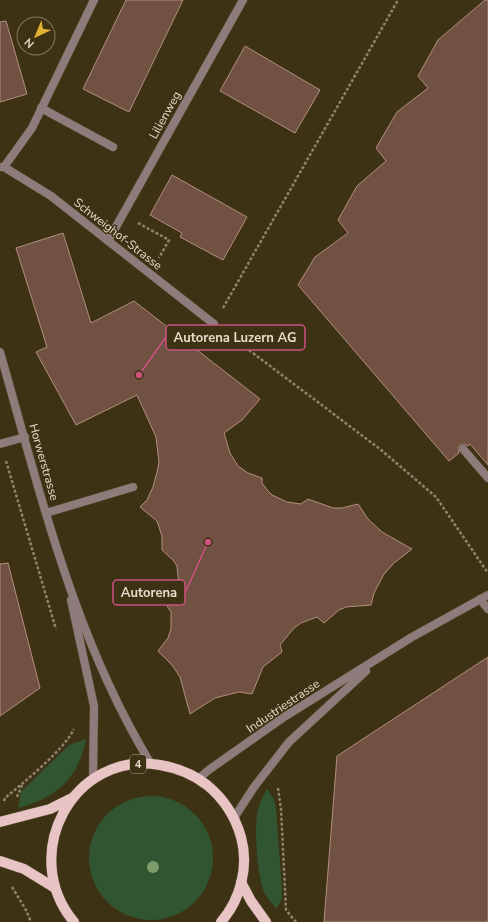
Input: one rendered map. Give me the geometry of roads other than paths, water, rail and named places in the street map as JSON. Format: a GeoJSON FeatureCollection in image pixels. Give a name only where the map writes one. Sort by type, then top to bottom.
{"type":"FeatureCollection","features":[{"type":"Feature","properties":{"kind":"main road","name":"4"},"geometry":{"type":"LineString","coordinates":[[0,822],[50,809],[74,797],[93,780],[111,770],[131,764],[151,764],[176,768],[199,778],[219,796],[234,818],[242,843],[244,856],[242,882],[232,907],[221,922]]}},
{"type":"Feature","properties":{"kind":"main road","name":"4"},"geometry":{"type":"LineString","coordinates":[[74,797],[57,824],[52,840],[51,856],[55,888],[62,905],[74,922]]}},
{"type":"Feature","properties":{"kind":"main road"},"geometry":{"type":"LineString","coordinates":[[0,861],[24,869],[55,888]]}},
{"type":"Feature","properties":{"kind":"main road"},"geometry":{"type":"LineString","coordinates":[[242,882],[258,913],[266,922]]}},
{"type":"Feature","properties":{"kind":"street"},"geometry":{"type":"LineString","coordinates":[[2,167],[32,128],[94,0]]}},
{"type":"Feature","properties":{"kind":"street","name":"Lilienweg"},"geometry":{"type":"LineString","coordinates":[[108,241],[243,0]]}},
{"type":"Feature","properties":{"kind":"street"},"geometry":{"type":"LineString","coordinates":[[41,108],[113,147]]}},
{"type":"Feature","properties":{"kind":"street","name":"Schweighof-Strasse"},"geometry":{"type":"LineString","coordinates":[[2,167],[51,196],[214,324]]}},
{"type":"Feature","properties":{"kind":"street","name":"Horwerstrasse"},"geometry":{"type":"LineString","coordinates":[[0,352],[66,580],[94,706],[93,780]]}},
{"type":"Feature","properties":{"kind":"street"},"geometry":{"type":"LineString","coordinates":[[1,444],[24,437]]}},
{"type":"Feature","properties":{"kind":"street"},"geometry":{"type":"LineString","coordinates":[[463,449],[488,478]]}},
{"type":"Feature","properties":{"kind":"street"},"geometry":{"type":"LineString","coordinates":[[46,513],[133,487]]}},
{"type":"Feature","properties":{"kind":"street","name":"Horwerstrasse"},"geometry":{"type":"LineString","coordinates":[[66,580],[110,688],[151,764]]}},
{"type":"Feature","properties":{"kind":"street"},"geometry":{"type":"LineString","coordinates":[[484,597],[488,610]]}},
{"type":"Feature","properties":{"kind":"street","name":"Industriestrasse"},"geometry":{"type":"LineString","coordinates":[[199,778],[284,718],[412,637],[484,597]]}},
{"type":"Feature","properties":{"kind":"street","name":"Industriestrasse"},"geometry":{"type":"LineString","coordinates":[[234,818],[254,787],[289,742],[382,656]]}},
{"type":"Feature","properties":{"kind":"place","name":"Autorena Luzern AG"},"geometry":{"type":"Point","coordinates":[139,375]}},
{"type":"Feature","properties":{"kind":"place","name":"Autorena"},"geometry":{"type":"Point","coordinates":[208,542]}}]}
